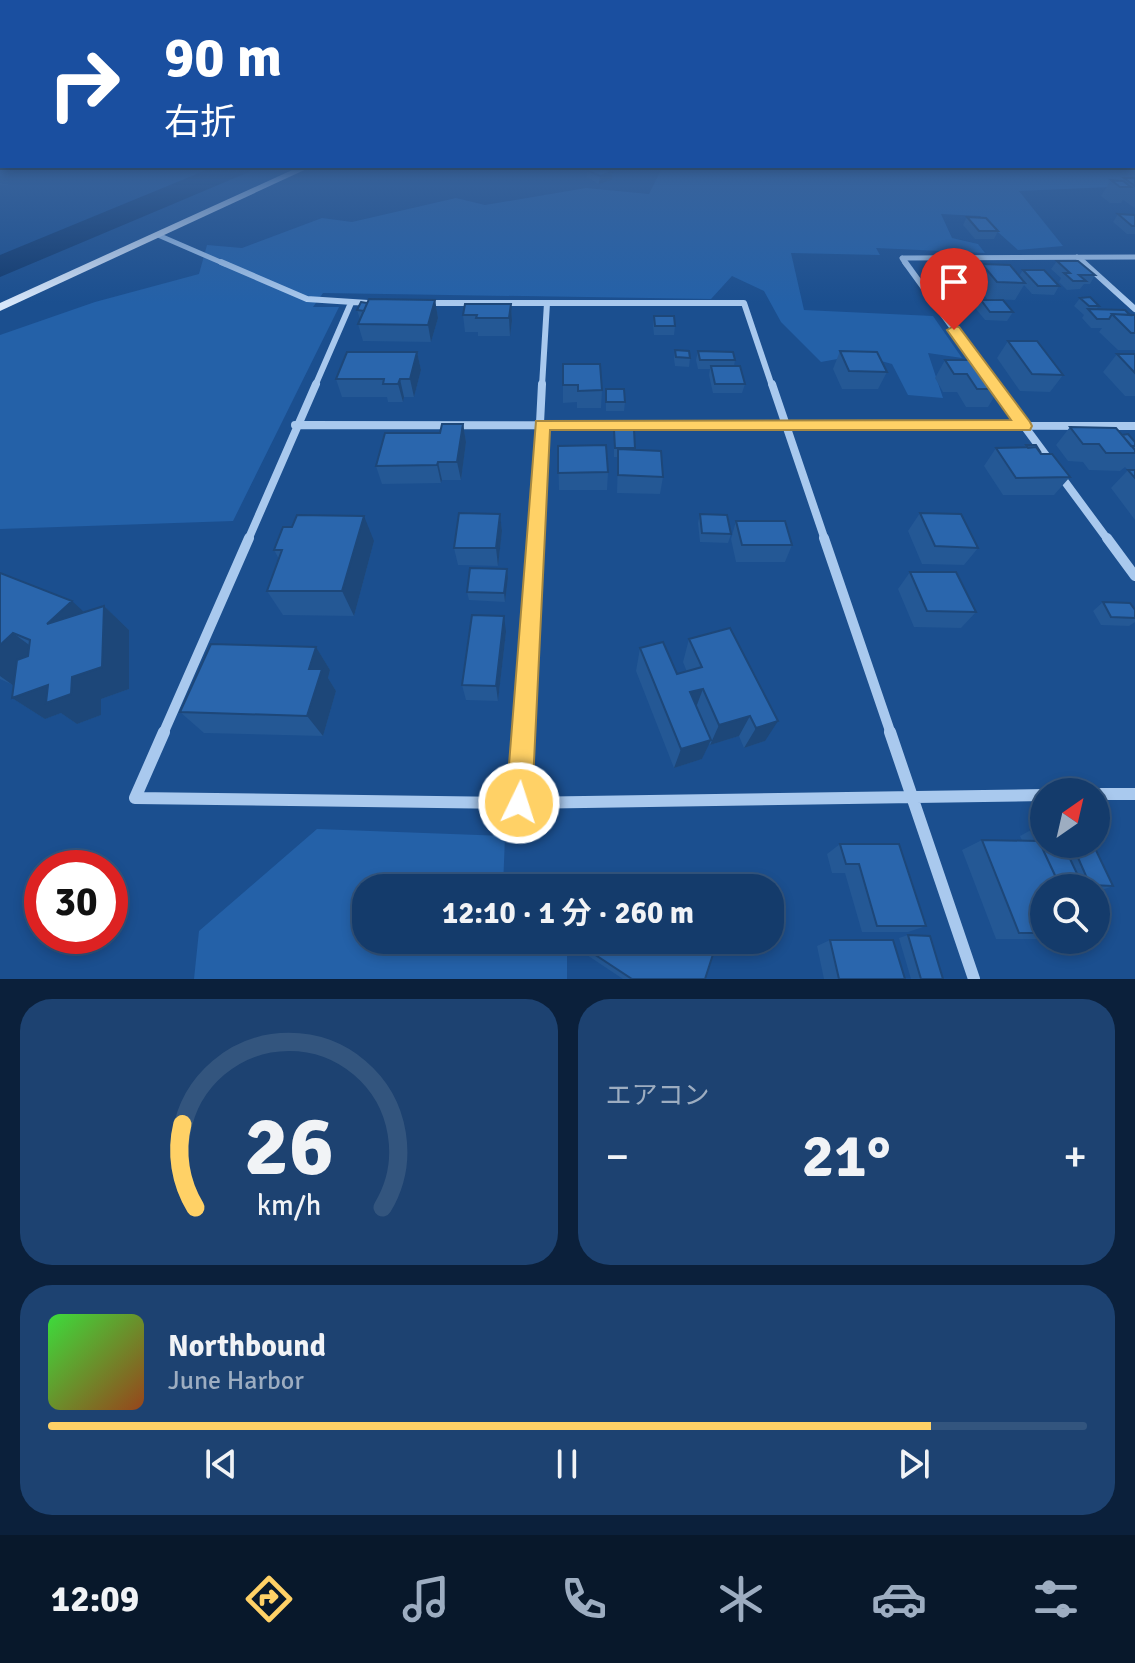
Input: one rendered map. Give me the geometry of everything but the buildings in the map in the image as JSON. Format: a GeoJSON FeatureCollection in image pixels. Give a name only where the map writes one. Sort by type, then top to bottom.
{"type":"FeatureCollection","features":[{"type":"Feature","properties":{"kind":"main road"},"geometry":{"type":"LineString","coordinates":[[0,307],[209,212]]}},
{"type":"Feature","properties":{"kind":"street"},"geometry":{"type":"LineString","coordinates":[[158,235],[307,299],[381,303]]}},
{"type":"Feature","properties":{"kind":"street"},"geometry":{"type":"LineString","coordinates":[[1077,257],[1135,309]]}},
{"type":"Feature","properties":{"kind":"street"},"geometry":{"type":"LineString","coordinates":[[1135,257],[902,258],[1135,576]]}},
{"type":"Feature","properties":{"kind":"street"},"geometry":{"type":"LineString","coordinates":[[351,303],[295,425],[135,798],[519,803],[1030,795]]}},
{"type":"Feature","properties":{"kind":"street"},"geometry":{"type":"LineString","coordinates":[[411,303],[744,303],[974,979]]}},
{"type":"Feature","properties":{"kind":"street"},"geometry":{"type":"LineString","coordinates":[[519,803],[547,303]]}},
{"type":"Feature","properties":{"kind":"street"},"geometry":{"type":"LineString","coordinates":[[295,425],[1135,426]]}},
{"type":"Feature","properties":{"kind":"street"},"geometry":{"type":"LineString","coordinates":[[1110,794],[1135,794]]}},
{"type":"Feature","properties":{"kind":"shaded area"},"geometry":{"type":"Polygon","coordinates":[[[397,212],[1036,212],[1063,246],[1018,250],[980,216],[941,214],[952,238],[978,244],[985,253],[876,248],[880,255],[791,253],[804,310],[933,316],[962,358],[928,353],[943,398],[908,395],[892,364],[859,355],[821,362],[781,322],[764,291],[732,276],[711,299],[323,293],[313,307],[339,307],[233,521],[0,529],[0,335],[95,302],[199,274],[207,245],[242,248],[322,218],[352,222],[397,212]]]}},
{"type":"Feature","properties":{"kind":"shaded area"},"geometry":{"type":"Polygon","coordinates":[[[317,829],[505,836],[504,874],[352,874],[352,954],[567,954],[567,979],[194,979],[199,931],[317,829]]]}},
{"type":"Feature","properties":{"kind":"waterway"},"geometry":{"type":"LineString","coordinates":[[0,267],[131,212]]}},
{"type":"Feature","properties":{"kind":"route"},"geometry":{"type":"LineString","coordinates":[[519,803],[542,425],[1024,426],[954,330]]}}]}
